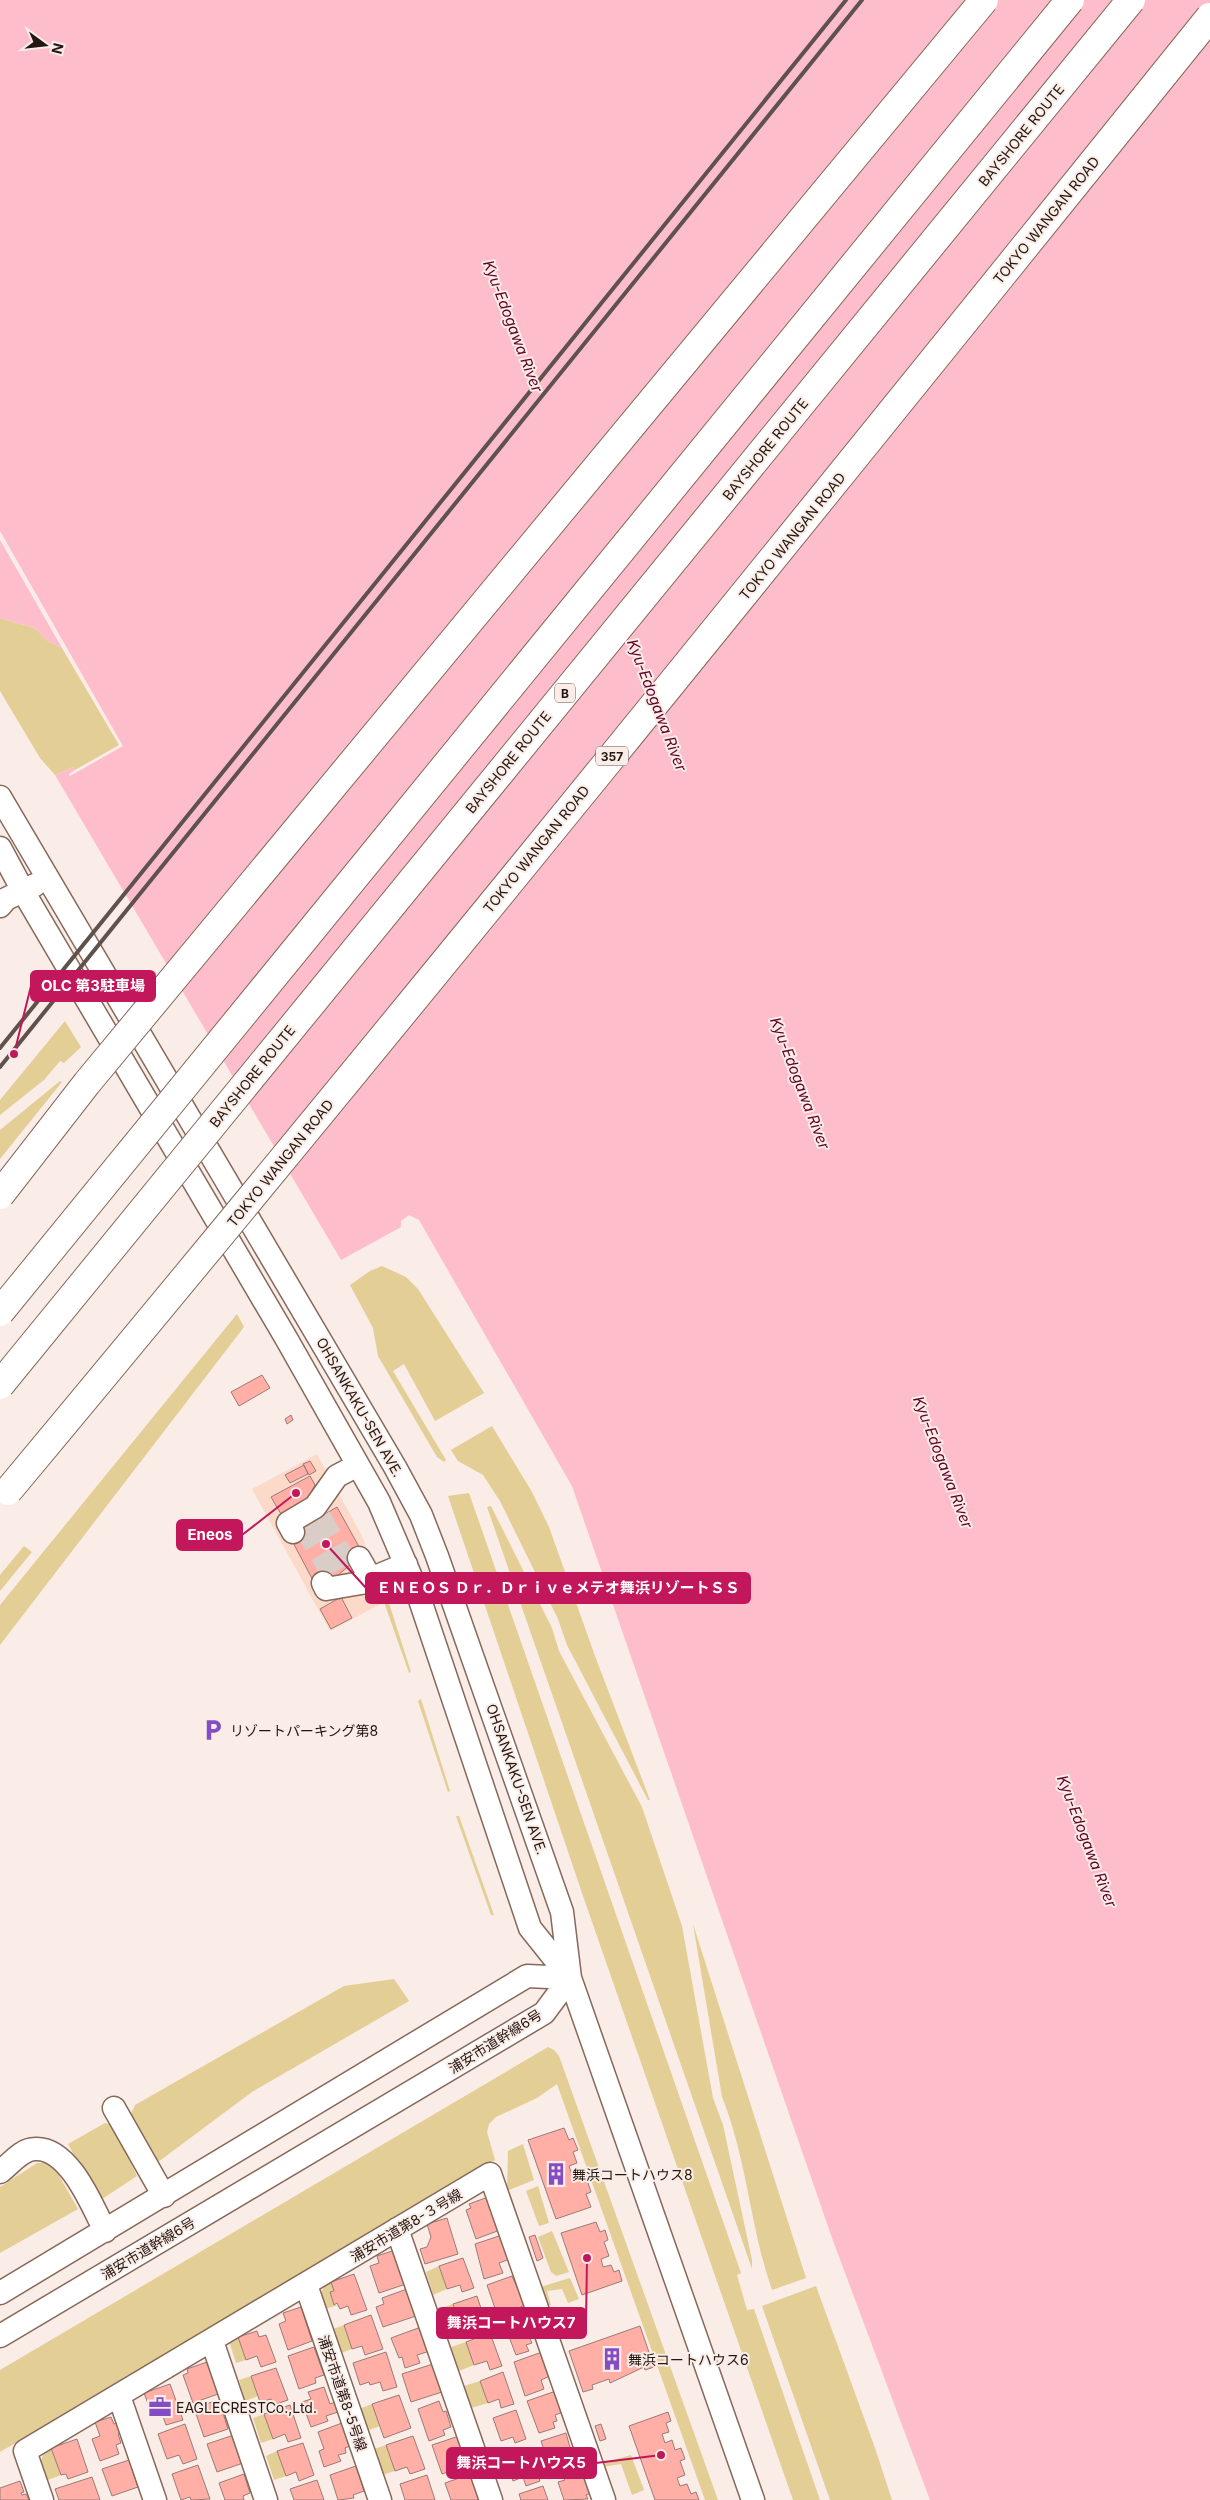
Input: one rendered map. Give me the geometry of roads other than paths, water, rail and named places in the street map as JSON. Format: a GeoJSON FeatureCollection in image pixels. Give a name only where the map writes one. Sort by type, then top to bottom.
{"type":"FeatureCollection","features":[{"type":"Feature","properties":{"kind":"highway"},"geometry":{"type":"LineString","coordinates":[[0,1195],[94,1075],[984,0]]}},
{"type":"Feature","properties":{"kind":"highway"},"geometry":{"type":"LineString","coordinates":[[0,1312],[1070,0]]}},
{"type":"Feature","properties":{"kind":"highway","name":"BAYSHORE ROUTE"},"geometry":{"type":"LineString","coordinates":[[0,1385],[1131,0]]}},
{"type":"Feature","properties":{"kind":"highway","name":"TOKYO WANGAN ROAD"},"geometry":{"type":"LineString","coordinates":[[8,1491],[208,1252],[810,514],[1210,17]]}},
{"type":"Feature","properties":{"kind":"street","name":"OHSANKAKU-SEN AVE."},"geometry":{"type":"LineString","coordinates":[[0,797],[395,1467],[421,1515],[488,1694],[562,1912],[570,1978],[753,2500]]}},
{"type":"Feature","properties":{"kind":"street","name":"OHSANKAKU-SEN AVE."},"geometry":{"type":"LineString","coordinates":[[0,848],[23,891],[281,1330],[379,1502],[406,1564],[530,1928],[570,1978]]}},
{"type":"Feature","properties":{"kind":"street"},"geometry":{"type":"LineString","coordinates":[[0,906],[6,899],[50,879]]}},
{"type":"Feature","properties":{"kind":"street"},"geometry":{"type":"LineString","coordinates":[[312,1515],[337,1476],[358,1465]]}},
{"type":"Feature","properties":{"kind":"street"},"geometry":{"type":"LineString","coordinates":[[347,1576],[406,1564]]}},
{"type":"Feature","properties":{"kind":"street"},"geometry":{"type":"LineString","coordinates":[[0,2293],[527,1976],[570,1978]]}},
{"type":"Feature","properties":{"kind":"street","name":"浦安市道幹線6号"},"geometry":{"type":"LineString","coordinates":[[0,2336],[544,2013],[570,1978]]}},
{"type":"Feature","properties":{"kind":"street"},"geometry":{"type":"LineString","coordinates":[[114,2108],[164,2196]]}},
{"type":"Feature","properties":{"kind":"street"},"geometry":{"type":"LineString","coordinates":[[0,2172],[20,2154],[35,2148],[50,2152],[64,2160],[105,2231]]}},
{"type":"Feature","properties":{"kind":"street","name":"浦安市道第8-３号線"},"geometry":{"type":"LineString","coordinates":[[42,2500],[25,2451],[490,2174],[604,2500]]}},
{"type":"Feature","properties":{"kind":"street"},"geometry":{"type":"LineString","coordinates":[[397,2229],[491,2500]]}},
{"type":"Feature","properties":{"kind":"street","name":"浦安市道第8-5号線"},"geometry":{"type":"LineString","coordinates":[[306,2285],[380,2500]]}},
{"type":"Feature","properties":{"kind":"street"},"geometry":{"type":"LineString","coordinates":[[212,2341],[266,2500]]}},
{"type":"Feature","properties":{"kind":"street"},"geometry":{"type":"LineString","coordinates":[[119,2396],[155,2500]]}},
{"type":"Feature","properties":{"kind":"water","name":"Kyu-Edogawa River"},"geometry":{"type":"Polygon","coordinates":[[[0,0],[1210,0],[1210,2500],[930,2500],[832,2238],[572,1486],[419,1220],[409,1215],[401,1221],[401,1227],[341,1260],[55,775],[73,767],[75,770],[69,774],[70,776],[123,746],[0,531],[0,0]]]}},
{"type":"Feature","properties":{"kind":"water"},"geometry":{"type":"Polygon","coordinates":[[[0,540],[62,648],[49,642],[35,628],[0,618],[0,540]]]}},
{"type":"Feature","properties":{"kind":"tunnel"},"geometry":{"type":"LineString","coordinates":[[320,1517],[348,1566]]}},
{"type":"Feature","properties":{"kind":"tunnel"},"geometry":{"type":"LineString","coordinates":[[304,1526],[334,1577]]}},
{"type":"Feature","properties":{"kind":"railway"},"geometry":{"type":"LineString","coordinates":[[0,1048],[846,0]]}},
{"type":"Feature","properties":{"kind":"railway"},"geometry":{"type":"LineString","coordinates":[[0,1067],[862,0]]}},
{"type":"Feature","properties":{"kind":"place","name":"OLC 第3駐車場"},"geometry":{"type":"Point","coordinates":[14,1054]}},
{"type":"Feature","properties":{"kind":"place","name":"Eneos"},"geometry":{"type":"Point","coordinates":[296,1493]}},
{"type":"Feature","properties":{"kind":"place","name":"ＥＮＥＯＳ Ｄｒ．Ｄｒｉｖｅメテオ舞浜リゾートＳＳ"},"geometry":{"type":"Point","coordinates":[326,1544]}},
{"type":"Feature","properties":{"kind":"place","name":"リゾートパーキング第8"},"geometry":{"type":"Point","coordinates":[213,1730]}},
{"type":"Feature","properties":{"kind":"place","name":"舞浜コートハウス8"},"geometry":{"type":"Point","coordinates":[556,2174]}},
{"type":"Feature","properties":{"kind":"place","name":"舞浜コートハウス7"},"geometry":{"type":"Point","coordinates":[587,2258]}},
{"type":"Feature","properties":{"kind":"place","name":"舞浜コートハウス6"},"geometry":{"type":"Point","coordinates":[612,2359]}},
{"type":"Feature","properties":{"kind":"place","name":"EAGLECRESTCo.,Ltd."},"geometry":{"type":"Point","coordinates":[160,2407]}},
{"type":"Feature","properties":{"kind":"place","name":"舞浜コートハウス5"},"geometry":{"type":"Point","coordinates":[661,2455]}}]}
